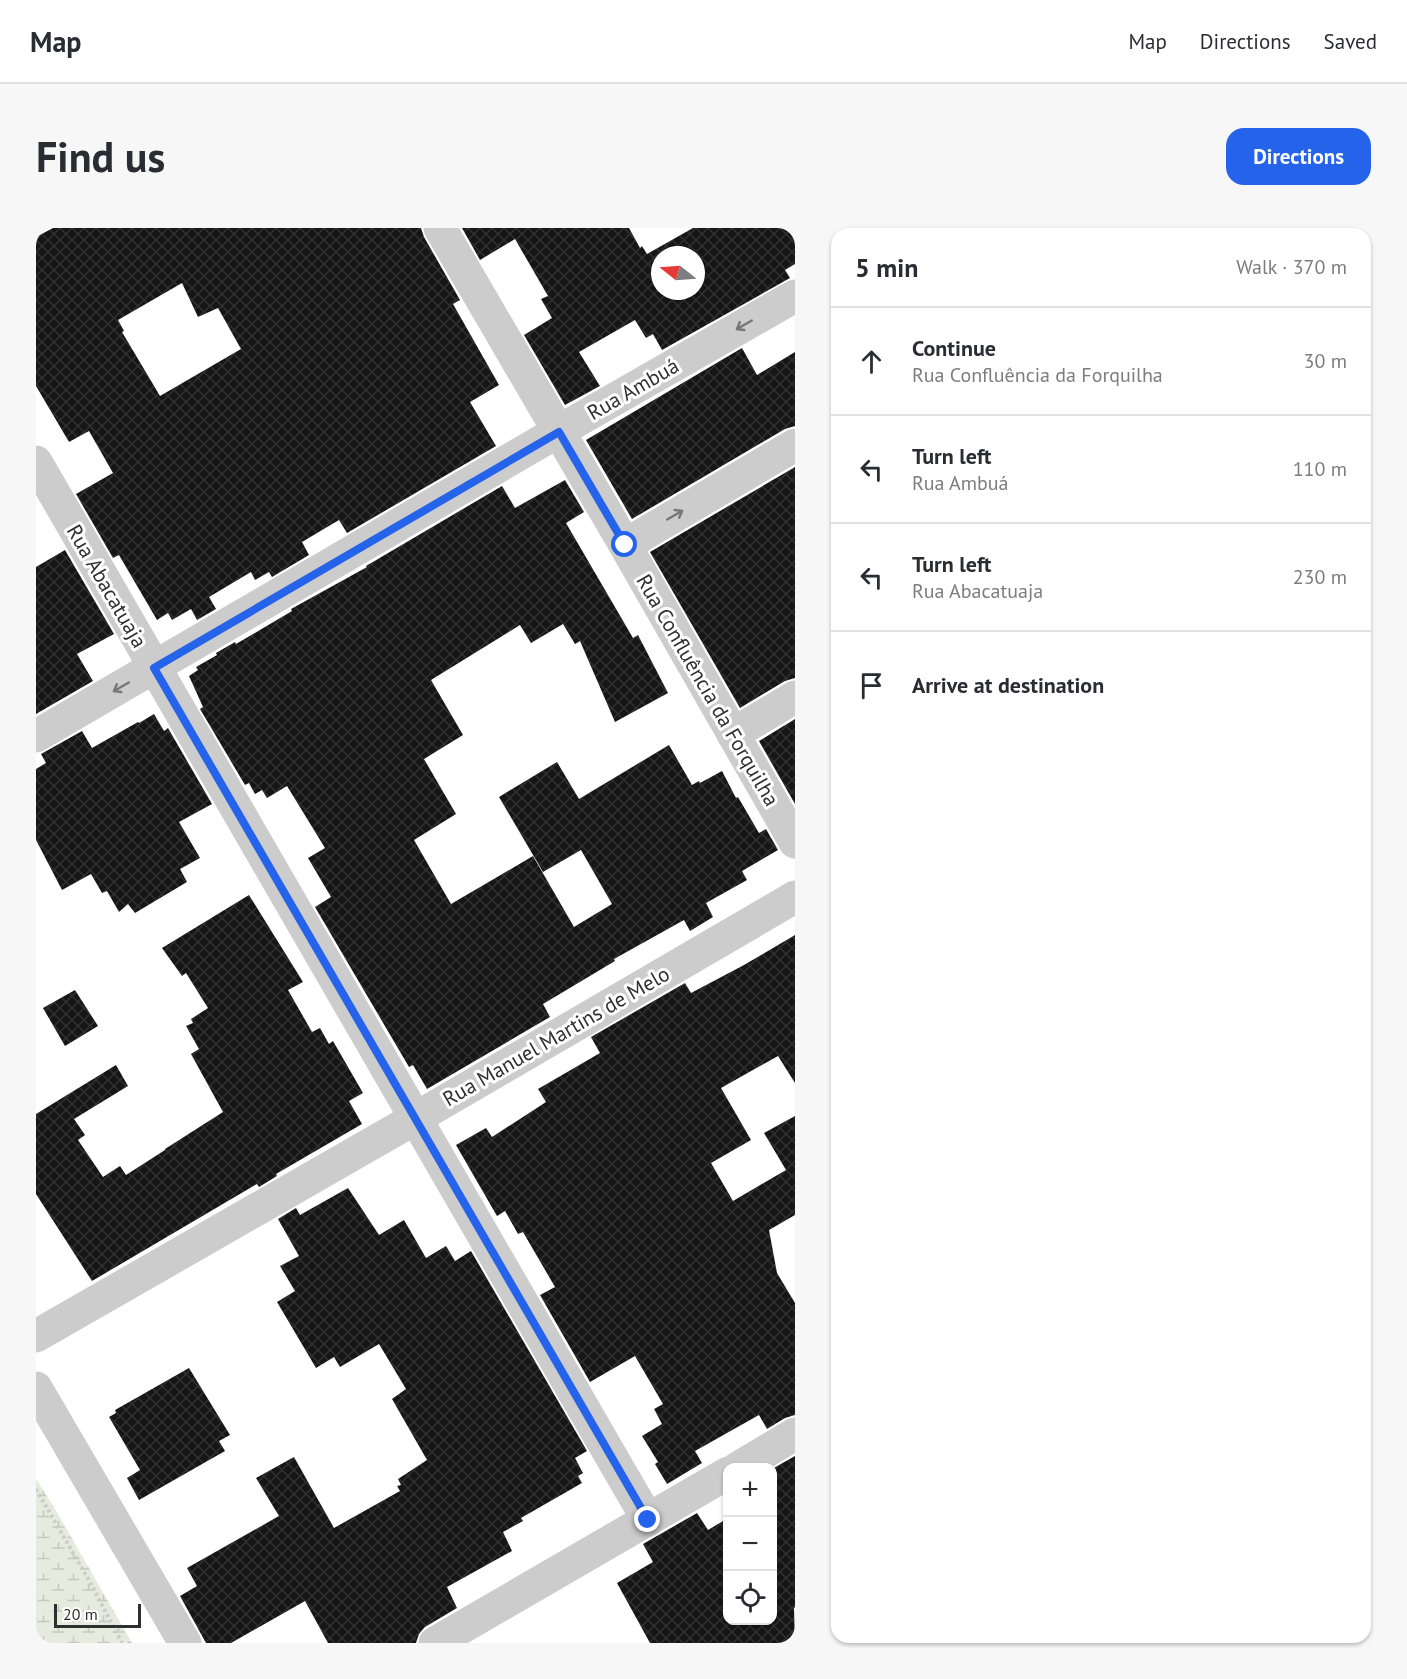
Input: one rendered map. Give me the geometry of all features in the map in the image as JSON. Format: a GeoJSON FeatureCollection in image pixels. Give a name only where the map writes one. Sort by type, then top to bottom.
{"type":"FeatureCollection","features":[{"type":"Feature","properties":{"kind":"street","name":"Rua Confluência da Forquilha"},"geometry":{"type":"LineString","coordinates":[[440,228],[795,842]]}},
{"type":"Feature","properties":{"kind":"street","name":"Rua Ambuá"},"geometry":{"type":"LineString","coordinates":[[36,736],[795,296]]}},
{"type":"Feature","properties":{"kind":"street"},"geometry":{"type":"LineString","coordinates":[[625,545],[795,445]]}},
{"type":"Feature","properties":{"kind":"street","name":"Rua Abacatuaja"},"geometry":{"type":"LineString","coordinates":[[36,462],[648,1520]]}},
{"type":"Feature","properties":{"kind":"street"},"geometry":{"type":"LineString","coordinates":[[733,734],[795,698]]}},
{"type":"Feature","properties":{"kind":"street","name":"Rua Manuel Martins de Melo"},"geometry":{"type":"LineString","coordinates":[[36,1336],[795,897]]}},
{"type":"Feature","properties":{"kind":"street"},"geometry":{"type":"LineString","coordinates":[[36,1388],[185,1643]]}},
{"type":"Feature","properties":{"kind":"street"},"geometry":{"type":"LineString","coordinates":[[745,1463],[795,1434]]}},
{"type":"Feature","properties":{"kind":"street"},"geometry":{"type":"LineString","coordinates":[[435,1643],[723,1476]]}},
{"type":"Feature","properties":{"kind":"path"},"geometry":{"type":"LineString","coordinates":[[36,1490],[91,1584],[122,1643]]}},
{"type":"Feature","properties":{"kind":"green space"},"geometry":{"type":"Polygon","coordinates":[[[36,1479],[55,1509],[132,1643],[36,1643],[36,1479]]]}},
{"type":"Feature","properties":{"kind":"building"},"geometry":{"type":"Polygon","coordinates":[[[53,228],[421,228],[460,300],[453,304],[499,385],[470,402],[496,446],[347,533],[339,520],[302,542],[309,555],[272,577],[269,572],[255,580],[251,572],[209,597],[216,609],[197,620],[191,609],[172,620],[168,613],[157,620],[119,555],[113,558],[76,494],[113,473],[89,431],[69,442],[36,386],[36,237],[53,228]],[[182,283],[118,320],[124,331],[122,332],[160,396],[241,349],[218,308],[198,317],[182,283]]]}},
{"type":"Feature","properties":{"kind":"building"},"geometry":{"type":"Polygon","coordinates":[[[462,228],[629,228],[640,248],[642,246],[647,254],[651,252],[651,300],[705,300],[705,246],[661,246],[693,228],[795,228],[795,264],[785,270],[790,278],[662,350],[653,334],[646,338],[635,320],[579,352],[600,386],[565,405],[524,335],[552,318],[541,299],[548,296],[515,239],[480,260],[462,228]]]}},
{"type":"Feature","properties":{"kind":"building"},"geometry":{"type":"Polygon","coordinates":[[[742,348],[757,375],[795,352],[795,426],[785,429],[632,519],[586,440],[742,348]]]}},
{"type":"Feature","properties":{"kind":"building"},"geometry":{"type":"Polygon","coordinates":[[[795,467],[795,678],[785,681],[740,708],[650,552],[795,467]]]}},
{"type":"Feature","properties":{"kind":"building"},"geometry":{"type":"Polygon","coordinates":[[[565,480],[584,512],[566,523],[633,638],[638,635],[668,693],[615,722],[580,641],[575,644],[563,624],[531,643],[520,625],[431,680],[463,735],[424,759],[456,814],[414,840],[451,904],[533,856],[574,927],[612,904],[581,850],[543,872],[499,797],[557,762],[579,799],[669,745],[692,785],[722,771],[736,798],[738,797],[759,833],[766,829],[778,850],[742,871],[747,880],[706,903],[713,917],[690,931],[684,920],[614,959],[615,961],[543,1004],[550,1017],[427,1089],[413,1065],[409,1067],[315,907],[331,897],[308,858],[325,848],[287,786],[267,798],[262,790],[255,794],[249,783],[245,785],[200,709],[203,707],[189,676],[198,670],[196,667],[217,655],[216,653],[235,642],[236,644],[292,611],[291,609],[367,567],[502,486],[515,508],[565,480]]]}},
{"type":"Feature","properties":{"kind":"building"},"geometry":{"type":"Polygon","coordinates":[[[65,550],[114,634],[77,654],[93,681],[36,714],[36,567],[65,550]]]}},
{"type":"Feature","properties":{"kind":"building"},"geometry":{"type":"Polygon","coordinates":[[[154,714],[164,731],[168,728],[212,804],[179,822],[200,858],[180,869],[187,882],[135,913],[128,904],[119,912],[107,891],[102,893],[91,874],[62,890],[36,840],[36,769],[46,763],[41,754],[82,731],[92,748],[154,714]]]}},
{"type":"Feature","properties":{"kind":"building"},"geometry":{"type":"Polygon","coordinates":[[[795,719],[795,804],[759,741],[795,719]]]}},
{"type":"Feature","properties":{"kind":"building"},"geometry":{"type":"Polygon","coordinates":[[[249,895],[303,982],[288,990],[312,1032],[320,1028],[329,1044],[333,1041],[363,1093],[349,1101],[362,1124],[276,1174],[277,1176],[259,1187],[257,1184],[92,1281],[36,1194],[36,1114],[116,1065],[128,1086],[74,1119],[85,1135],[78,1140],[103,1177],[120,1166],[126,1175],[223,1112],[191,1054],[199,1049],[186,1026],[193,1023],[191,1019],[208,1008],[186,973],[182,976],[162,948],[249,895]]]}},
{"type":"Feature","properties":{"kind":"building"},"geometry":{"type":"Polygon","coordinates":[[[795,935],[795,1083],[778,1056],[721,1088],[751,1140],[711,1163],[733,1201],[786,1170],[764,1133],[795,1116],[795,1215],[769,1230],[777,1273],[795,1303],[795,1415],[767,1429],[759,1415],[695,1451],[702,1463],[667,1484],[655,1464],[658,1462],[642,1436],[662,1424],[654,1409],[663,1404],[635,1356],[590,1382],[540,1295],[555,1287],[523,1232],[518,1234],[505,1211],[497,1216],[456,1145],[486,1128],[492,1137],[546,1102],[538,1089],[600,1053],[591,1037],[685,983],[691,993],[795,935]]]}},
{"type":"Feature","properties":{"kind":"building"},"geometry":{"type":"Polygon","coordinates":[[[75,990],[98,1026],[65,1046],[43,1008],[75,990]]]}},
{"type":"Feature","properties":{"kind":"building"},"geometry":{"type":"Polygon","coordinates":[[[348,1188],[379,1235],[404,1220],[426,1258],[446,1246],[455,1261],[471,1251],[587,1451],[575,1458],[583,1473],[578,1476],[582,1483],[521,1518],[523,1521],[503,1532],[512,1551],[447,1587],[457,1608],[425,1627],[416,1643],[328,1643],[305,1601],[231,1643],[206,1643],[180,1596],[197,1586],[187,1568],[279,1516],[256,1478],[294,1457],[334,1528],[400,1491],[397,1486],[401,1485],[398,1479],[427,1460],[392,1399],[406,1389],[379,1344],[340,1367],[334,1357],[316,1368],[277,1302],[295,1291],[280,1266],[299,1256],[278,1219],[296,1208],[300,1215],[348,1188]]]}},
{"type":"Feature","properties":{"kind":"building"},"geometry":{"type":"Polygon","coordinates":[[[189,1368],[230,1435],[219,1441],[225,1451],[139,1500],[127,1478],[140,1470],[109,1417],[116,1413],[115,1410],[189,1368]]]}},
{"type":"Feature","properties":{"kind":"building"},"geometry":{"type":"Polygon","coordinates":[[[795,1456],[795,1643],[650,1643],[617,1583],[653,1562],[643,1544],[697,1513],[708,1530],[723,1521],[723,1625],[777,1625],[777,1466],[795,1456]]]}},
{"type":"Feature","properties":{"kind":"route"},"geometry":{"type":"LineString","coordinates":[[625,545],[559,432],[154,668],[648,1520]]}}]}
